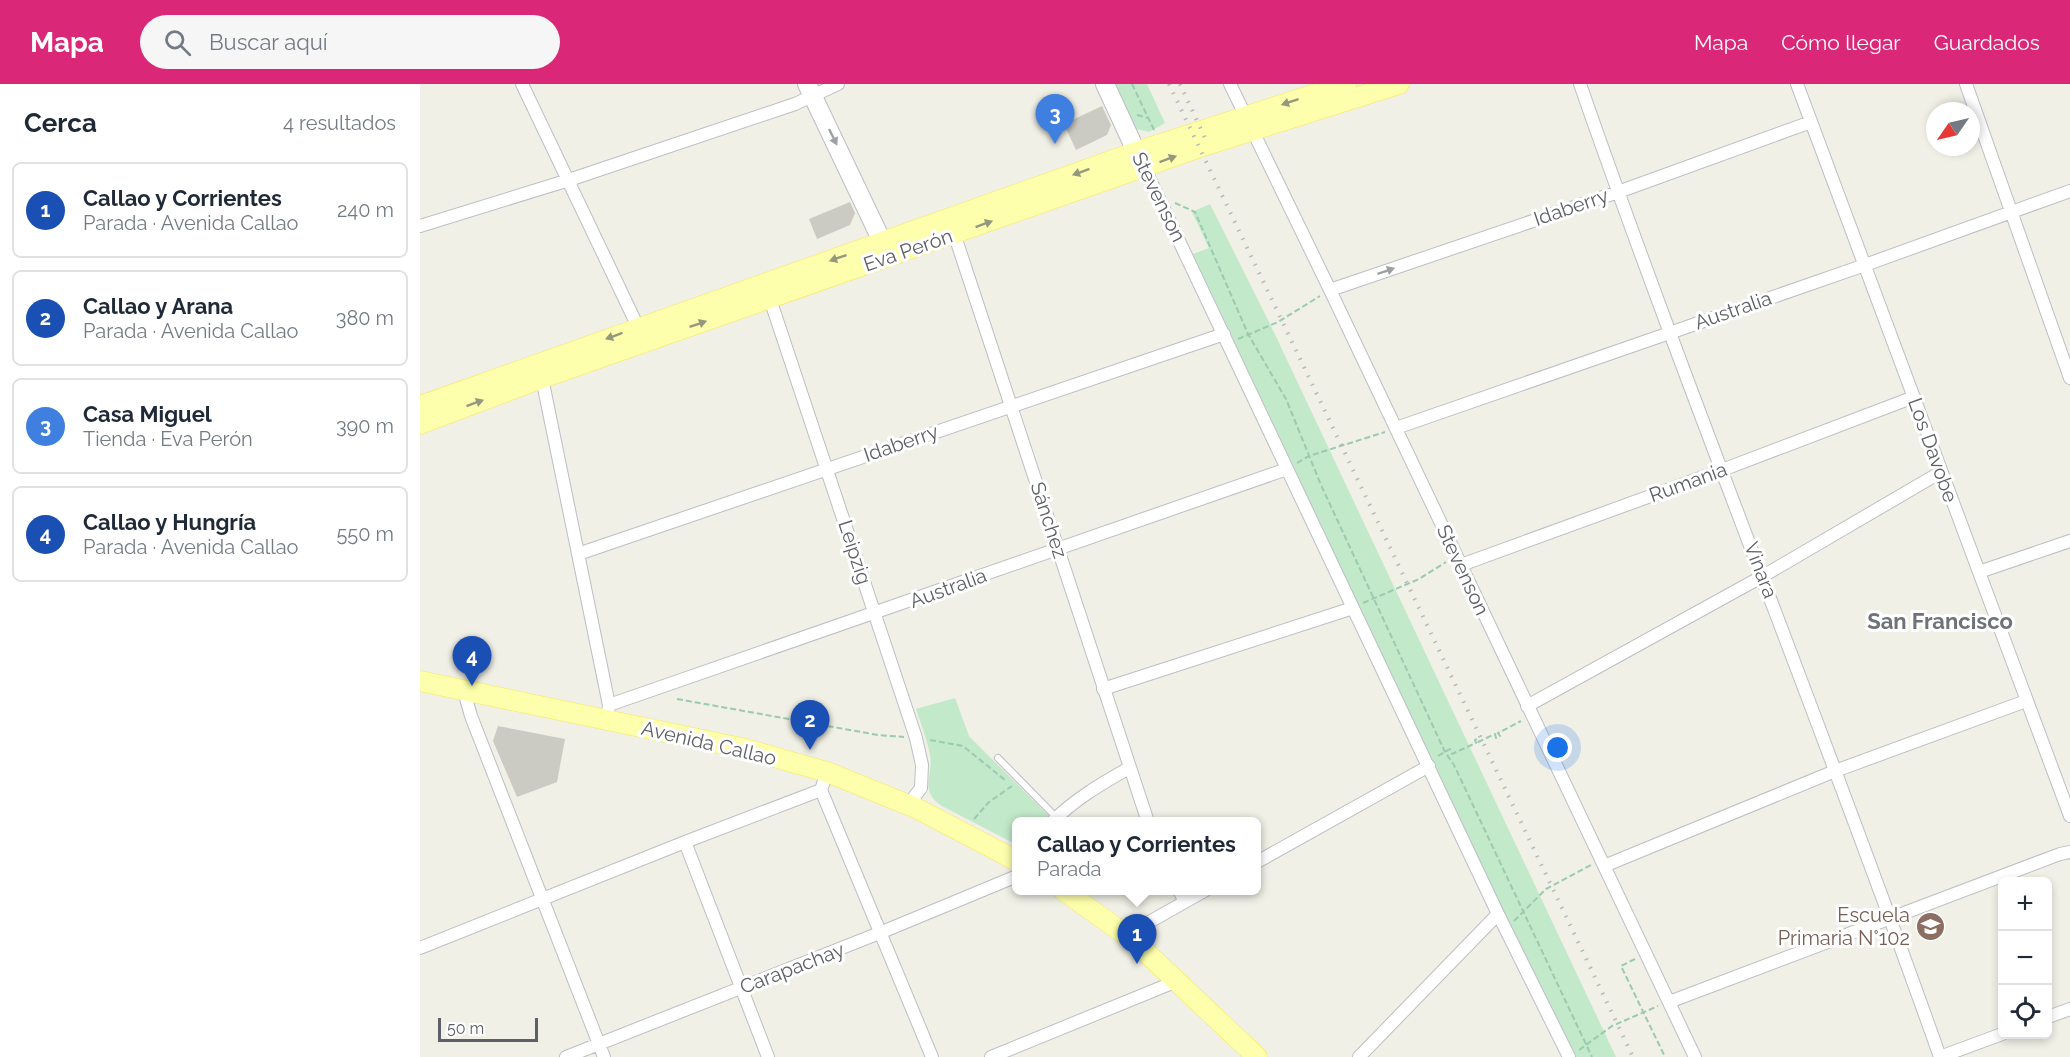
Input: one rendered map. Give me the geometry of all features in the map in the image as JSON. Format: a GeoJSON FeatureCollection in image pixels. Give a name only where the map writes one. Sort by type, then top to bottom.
{"type":"FeatureCollection","features":[{"type":"Feature","properties":{"kind":"main road","name":"Eva Perón"},"geometry":{"type":"LineString","coordinates":[[420,406],[639,327],[952,227],[1249,123],[1346,84]]}},
{"type":"Feature","properties":{"kind":"main road","name":"Eva Perón"},"geometry":{"type":"LineString","coordinates":[[1249,123],[1399,84]]}},
{"type":"Feature","properties":{"kind":"main road","name":"Eva Perón"},"geometry":{"type":"LineString","coordinates":[[420,424],[542,378],[770,299],[886,249]]}},
{"type":"Feature","properties":{"kind":"main road","name":"Avenida Callao"},"geometry":{"type":"LineString","coordinates":[[420,681],[464,691],[608,713],[746,749],[824,781],[908,805],[962,832],[1012,862]]}},
{"type":"Feature","properties":{"kind":"main road"},"geometry":{"type":"LineString","coordinates":[[1069,895],[1133,940],[1257,1057]]}},
{"type":"Feature","properties":{"kind":"street"},"geometry":{"type":"LineString","coordinates":[[522,84],[639,327]]}},
{"type":"Feature","properties":{"kind":"street"},"geometry":{"type":"LineString","coordinates":[[420,226],[569,180],[810,90],[838,84]]}},
{"type":"Feature","properties":{"kind":"street","name":"Stevenson"},"geometry":{"type":"LineString","coordinates":[[1105,84],[1430,766],[1498,914],[1569,1057]]}},
{"type":"Feature","properties":{"kind":"street","name":"Stevenson"},"geometry":{"type":"LineString","coordinates":[[1230,84],[1695,1057]]}},
{"type":"Feature","properties":{"kind":"street","name":"Vinara"},"geometry":{"type":"LineString","coordinates":[[1580,84],[1669,333],[1891,917],[1940,1057]]}},
{"type":"Feature","properties":{"kind":"street","name":"Los Davobe"},"geometry":{"type":"LineString","coordinates":[[1797,84],[2070,816]]}},
{"type":"Feature","properties":{"kind":"street"},"geometry":{"type":"LineString","coordinates":[[1966,84],[2070,378]]}},
{"type":"Feature","properties":{"kind":"street"},"geometry":{"type":"LineString","coordinates":[[810,90],[886,249]]}},
{"type":"Feature","properties":{"kind":"street","name":"Idaberry"},"geometry":{"type":"LineString","coordinates":[[1330,290],[1618,192],[1811,122]]}},
{"type":"Feature","properties":{"kind":"street","name":"Australia"},"geometry":{"type":"LineString","coordinates":[[1396,428],[1865,265],[2070,191]]}},
{"type":"Feature","properties":{"kind":"street","name":"Sánchez"},"geometry":{"type":"LineString","coordinates":[[952,227],[1146,817]]}},
{"type":"Feature","properties":{"kind":"street","name":"Leipzig"},"geometry":{"type":"LineString","coordinates":[[770,299],[916,738],[922,765],[921,788],[908,805]]}},
{"type":"Feature","properties":{"kind":"street","name":"Idaberry"},"geometry":{"type":"LineString","coordinates":[[578,554],[1011,406],[1226,339]]}},
{"type":"Feature","properties":{"kind":"street"},"geometry":{"type":"LineString","coordinates":[[542,378],[608,713]]}},
{"type":"Feature","properties":{"kind":"street","name":"Rumania"},"geometry":{"type":"LineString","coordinates":[[1459,560],[1722,470],[1914,397]]}},
{"type":"Feature","properties":{"kind":"street","name":"Australia"},"geometry":{"type":"LineString","coordinates":[[608,713],[875,614],[1287,469]]}},
{"type":"Feature","properties":{"kind":"street"},"geometry":{"type":"LineString","coordinates":[[1529,711],[1941,472]]}},
{"type":"Feature","properties":{"kind":"street"},"geometry":{"type":"LineString","coordinates":[[1979,572],[2070,541]]}},
{"type":"Feature","properties":{"kind":"street"},"geometry":{"type":"LineString","coordinates":[[1103,689],[1353,608]]}},
{"type":"Feature","properties":{"kind":"street"},"geometry":{"type":"LineString","coordinates":[[464,691],[471,716],[604,1057]]}},
{"type":"Feature","properties":{"kind":"street"},"geometry":{"type":"LineString","coordinates":[[1603,863],[1835,771],[2026,701]]}},
{"type":"Feature","properties":{"kind":"street"},"geometry":{"type":"LineString","coordinates":[[1261,860],[1430,766]]}},
{"type":"Feature","properties":{"kind":"street"},"geometry":{"type":"LineString","coordinates":[[1056,817],[1080,797],[1129,768]]}},
{"type":"Feature","properties":{"kind":"street"},"geometry":{"type":"LineString","coordinates":[[420,948],[685,842],[824,781],[932,1057]]}},
{"type":"Feature","properties":{"kind":"street"},"geometry":{"type":"LineString","coordinates":[[685,842],[768,1057]]}},
{"type":"Feature","properties":{"kind":"street"},"geometry":{"type":"LineString","coordinates":[[1669,1002],[1891,917],[2070,852]]}},
{"type":"Feature","properties":{"kind":"street","name":"Carapachay"},"geometry":{"type":"LineString","coordinates":[[566,1057],[882,932],[1012,866]]}},
{"type":"Feature","properties":{"kind":"street"},"geometry":{"type":"LineString","coordinates":[[1133,940],[1144,925],[1182,896]]}},
{"type":"Feature","properties":{"kind":"street"},"geometry":{"type":"LineString","coordinates":[[1359,1057],[1498,914]]}},
{"type":"Feature","properties":{"kind":"street"},"geometry":{"type":"LineString","coordinates":[[991,1057],[1177,981]]}},
{"type":"Feature","properties":{"kind":"street"},"geometry":{"type":"LineString","coordinates":[[2052,1016],[2070,1009]]}},
{"type":"Feature","properties":{"kind":"street"},"geometry":{"type":"LineString","coordinates":[[1940,1057],[1998,1035]]}},
{"type":"Feature","properties":{"kind":"lane"},"geometry":{"type":"LineString","coordinates":[[998,758],[1052,817]]}},
{"type":"Feature","properties":{"kind":"path"},"geometry":{"type":"LineString","coordinates":[[1132,84],[1155,132]]}},
{"type":"Feature","properties":{"kind":"path"},"geometry":{"type":"LineString","coordinates":[[1179,205],[1195,212],[1248,334],[1286,399],[1309,456],[1446,752],[1592,1057]]}},
{"type":"Feature","properties":{"kind":"path"},"geometry":{"type":"LineString","coordinates":[[1226,339],[1248,334],[1278,322],[1330,290]]}},
{"type":"Feature","properties":{"kind":"path"},"geometry":{"type":"LineString","coordinates":[[1287,469],[1309,456],[1396,428]]}},
{"type":"Feature","properties":{"kind":"path"},"geometry":{"type":"LineString","coordinates":[[1353,608],[1459,560]]}},
{"type":"Feature","properties":{"kind":"path"},"geometry":{"type":"LineString","coordinates":[[677,699],[878,735],[916,738],[963,746],[1012,786],[989,802],[962,832]]}},
{"type":"Feature","properties":{"kind":"path"},"geometry":{"type":"LineString","coordinates":[[1430,766],[1434,759],[1450,749],[1452,754],[1476,743],[1474,740],[1477,739],[1478,742],[1495,734],[1496,738],[1500,736],[1498,733],[1529,711]]}},
{"type":"Feature","properties":{"kind":"path"},"geometry":{"type":"LineString","coordinates":[[1506,930],[1546,890],[1603,863]]}},
{"type":"Feature","properties":{"kind":"path"},"geometry":{"type":"LineString","coordinates":[[1646,954],[1621,966],[1665,1057]]}},
{"type":"Feature","properties":{"kind":"path"},"geometry":{"type":"LineString","coordinates":[[1569,1057],[1612,1026],[1669,1002]]}},
{"type":"Feature","properties":{"kind":"green space"},"geometry":{"type":"Polygon","coordinates":[[[1113,84],[1147,84],[1165,123],[1149,132],[1133,128],[1113,84]]]}},
{"type":"Feature","properties":{"kind":"green space"},"geometry":{"type":"Polygon","coordinates":[[[1210,204],[1271,326],[1616,1057],[1572,1057],[1193,254],[1209,248],[1192,212],[1210,204]]]}},
{"type":"Feature","properties":{"kind":"green space"},"geometry":{"type":"Polygon","coordinates":[[[955,698],[969,736],[1049,816],[1012,817],[1012,842],[942,806],[935,800],[929,788],[930,755],[916,709],[955,698]]]}},
{"type":"Feature","properties":{"kind":"building"},"geometry":{"type":"Polygon","coordinates":[[[1102,106],[1111,125],[1107,135],[1076,150],[1064,124],[1102,106]]]}},
{"type":"Feature","properties":{"kind":"building"},"geometry":{"type":"Polygon","coordinates":[[[850,202],[855,213],[850,225],[817,239],[809,219],[850,202]]]}},
{"type":"Feature","properties":{"kind":"building"},"geometry":{"type":"Polygon","coordinates":[[[498,726],[565,739],[557,782],[517,797],[493,741],[498,726]]]}},
{"type":"Feature","properties":{"kind":"railway"},"geometry":{"type":"LineString","coordinates":[[1169,84],[1633,1057]]}},
{"type":"Feature","properties":{"kind":"railway"},"geometry":{"type":"LineString","coordinates":[[1180,84],[1205,138]]}},
{"type":"Feature","properties":{"kind":"place","name":"Casa Miguel"},"geometry":{"type":"Point","coordinates":[1055,144]}},
{"type":"Feature","properties":{"kind":"place","name":"Callao y Hungría"},"geometry":{"type":"Point","coordinates":[472,686]}},
{"type":"Feature","properties":{"kind":"place","name":"Callao y Arana"},"geometry":{"type":"Point","coordinates":[810,750]}},
{"type":"Feature","properties":{"kind":"place","name":"Escuela Primaria N°102"},"geometry":{"type":"Point","coordinates":[1931,926]}},
{"type":"Feature","properties":{"kind":"place","name":"Callao y Corrientes"},"geometry":{"type":"Point","coordinates":[1137,964]}},
{"type":"Feature","properties":{"kind":"district","name":"San Francisco"},"geometry":{"type":"Point","coordinates":[1940,621]}}]}
